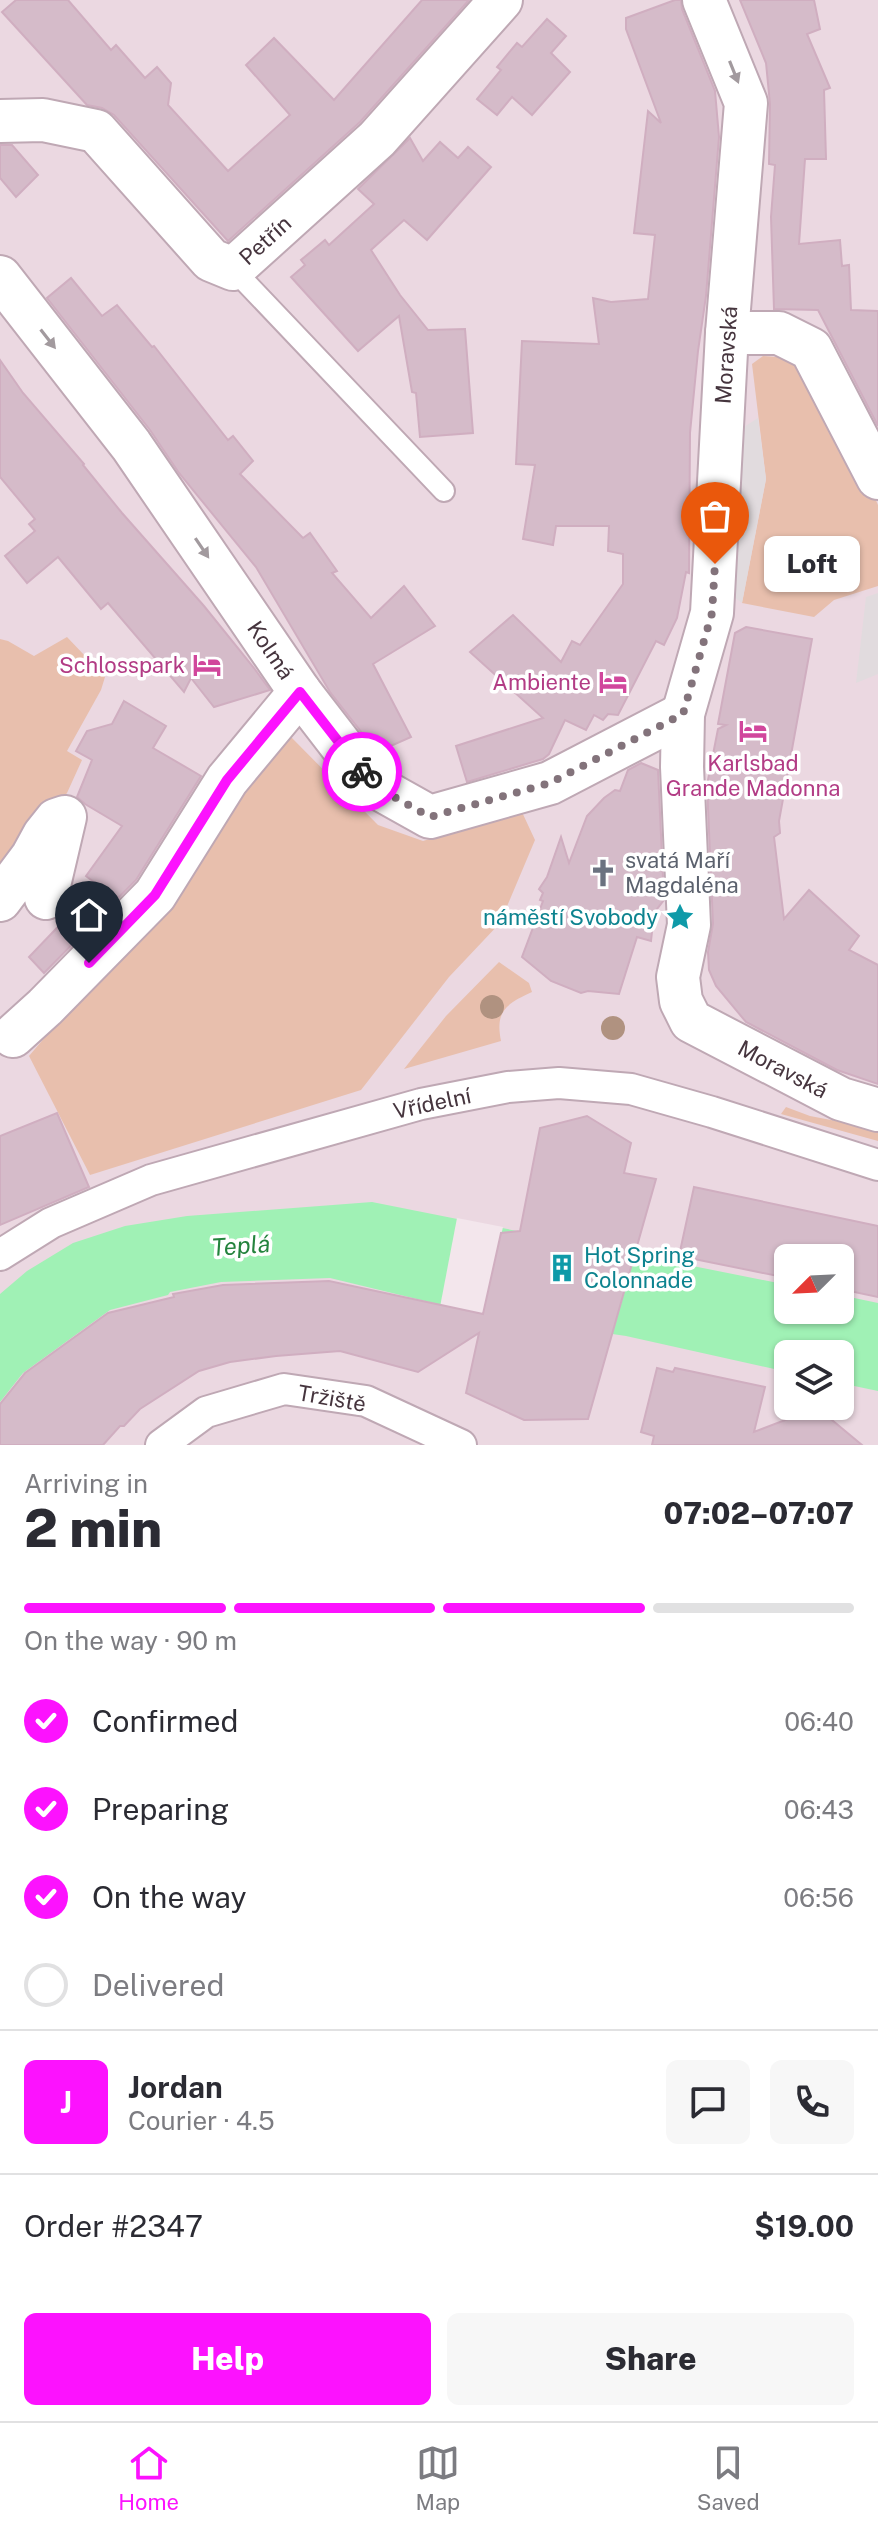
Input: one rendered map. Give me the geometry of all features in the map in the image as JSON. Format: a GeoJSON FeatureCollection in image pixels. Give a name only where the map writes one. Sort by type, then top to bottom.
{"type":"FeatureCollection","features":[{"type":"Feature","properties":{"kind":"street","name":"Petřín"},"geometry":{"type":"LineString","coordinates":[[0,121],[43,120],[96,131],[211,260],[233,269],[377,139],[501,0]]}},
{"type":"Feature","properties":{"kind":"street","name":"Moravská"},"geometry":{"type":"LineString","coordinates":[[704,0],[746,103],[727,333],[712,613],[683,714],[682,767],[689,925],[678,977],[681,1001],[691,1021],[841,1099],[878,1110]]}},
{"type":"Feature","properties":{"kind":"street","name":"Kolmá"},"geometry":{"type":"LineString","coordinates":[[0,277],[131,445],[300,692],[371,784],[430,817],[550,783],[683,714]]}},
{"type":"Feature","properties":{"kind":"street"},"geometry":{"type":"LineString","coordinates":[[727,333],[779,333],[811,349],[878,478]]}},
{"type":"Feature","properties":{"kind":"street"},"geometry":{"type":"LineString","coordinates":[[13,1036],[155,895],[227,780],[300,692]]}},
{"type":"Feature","properties":{"kind":"street"},"geometry":{"type":"LineString","coordinates":[[0,900],[50,827],[56,820],[65,817],[46,898]]}},
{"type":"Feature","properties":{"kind":"street","name":"Vřídelní"},"geometry":{"type":"LineString","coordinates":[[0,1255],[51,1223],[151,1180],[421,1104],[508,1087],[559,1083],[631,1089],[878,1165]]}},
{"type":"Feature","properties":{"kind":"street","name":"Tržiště"},"geometry":{"type":"LineString","coordinates":[[161,1445],[206,1412],[284,1389],[366,1401],[461,1445]]}},
{"type":"Feature","properties":{"kind":"lane"},"geometry":{"type":"LineString","coordinates":[[233,269],[444,491]]}},
{"type":"Feature","properties":{"kind":"shaded area"},"geometry":{"type":"Polygon","coordinates":[[[0,0],[878,0],[878,1445],[0,1445],[0,0]]]}},
{"type":"Feature","properties":{"kind":"shaded area"},"geometry":{"type":"Polygon","coordinates":[[[763,356],[777,357],[796,366],[856,455],[878,505],[878,586],[834,600],[814,617],[742,603],[766,479],[752,364],[763,356]]]}},
{"type":"Feature","properties":{"kind":"shaded area"},"geometry":{"type":"Polygon","coordinates":[[[758,418],[766,479],[742,603],[720,586],[736,432],[758,418]]]}},
{"type":"Feature","properties":{"kind":"shaded area"},"geometry":{"type":"Polygon","coordinates":[[[878,593],[878,674],[856,683],[866,597],[878,593]]]}},
{"type":"Feature","properties":{"kind":"shaded area"},"geometry":{"type":"Polygon","coordinates":[[[67,637],[105,677],[67,751],[82,760],[67,793],[40,825],[0,883],[0,639],[34,656],[67,637]]]}},
{"type":"Feature","properties":{"kind":"shaded area"},"geometry":{"type":"Polygon","coordinates":[[[291,737],[378,825],[423,841],[521,810],[535,840],[500,923],[449,977],[361,1090],[90,1175],[29,1056],[169,892],[278,741],[291,737]]]}},
{"type":"Feature","properties":{"kind":"shaded area"},"geometry":{"type":"Polygon","coordinates":[[[499,962],[529,983],[532,992],[515,1000],[504,1010],[500,1022],[501,1041],[404,1069],[446,1016],[499,962]]]}},
{"type":"Feature","properties":{"kind":"shaded area"},"geometry":{"type":"Polygon","coordinates":[[[786,1107],[810,1116],[878,1129],[878,1141],[781,1114],[786,1107]]]}},
{"type":"Feature","properties":{"kind":"water","name":"Teplá"},"geometry":{"type":"Polygon","coordinates":[[[372,1202],[774,1282],[774,1324],[854,1324],[854,1298],[878,1303],[878,1391],[854,1386],[854,1340],[774,1340],[774,1369],[626,1336],[483,1315],[330,1278],[221,1282],[170,1292],[110,1310],[23,1373],[0,1402],[0,1294],[27,1271],[73,1243],[125,1226],[187,1216],[372,1202]]]}},
{"type":"Feature","properties":{"kind":"pier"},"geometry":{"type":"Polygon","coordinates":[[[457,1218],[503,1227],[483,1315],[440,1307],[457,1218]]]}},
{"type":"Feature","properties":{"kind":"building"},"geometry":{"type":"Polygon","coordinates":[[[16,0],[68,0],[111,50],[116,45],[145,78],[157,67],[171,83],[168,105],[228,171],[290,115],[246,65],[274,38],[334,100],[422,0],[469,0],[360,122],[228,241],[114,115],[87,105],[2,12],[16,0]]]}},
{"type":"Feature","properties":{"kind":"building"},"geometry":{"type":"Polygon","coordinates":[[[681,0],[715,91],[719,137],[706,296],[690,433],[689,573],[686,572],[677,618],[664,645],[656,641],[618,715],[608,714],[603,720],[594,715],[586,730],[565,720],[549,754],[543,759],[467,782],[456,746],[543,718],[470,652],[513,615],[561,662],[572,641],[580,645],[623,584],[623,554],[608,551],[609,526],[556,526],[553,545],[523,539],[535,465],[516,464],[522,341],[599,344],[593,298],[611,302],[648,299],[655,235],[634,233],[648,111],[661,123],[626,29],[626,18],[681,0]]]}},
{"type":"Feature","properties":{"kind":"building"},"geometry":{"type":"Polygon","coordinates":[[[740,0],[814,0],[820,29],[807,34],[830,88],[824,90],[826,159],[805,159],[799,244],[840,240],[842,266],[849,265],[851,310],[878,311],[878,426],[818,310],[774,309],[771,217],[775,165],[769,164],[770,104],[766,63],[740,0]]]}},
{"type":"Feature","properties":{"kind":"building"},"geometry":{"type":"Polygon","coordinates":[[[547,19],[566,36],[551,53],[570,72],[532,115],[512,97],[497,115],[477,99],[501,70],[497,67],[517,43],[522,47],[547,19]]]}},
{"type":"Feature","properties":{"kind":"building"},"geometry":{"type":"Polygon","coordinates":[[[410,138],[423,161],[440,142],[458,158],[468,147],[491,167],[427,240],[404,220],[371,250],[400,295],[428,330],[465,329],[473,433],[420,437],[416,393],[412,392],[399,316],[358,351],[291,277],[305,265],[301,260],[325,240],[329,245],[374,204],[358,189],[410,138]]]}},
{"type":"Feature","properties":{"kind":"building"},"geometry":{"type":"Polygon","coordinates":[[[0,145],[12,145],[38,175],[16,197],[0,178],[0,145]]]}},
{"type":"Feature","properties":{"kind":"building"},"geometry":{"type":"Polygon","coordinates":[[[71,278],[102,316],[117,305],[154,346],[228,440],[233,436],[253,461],[240,474],[303,538],[310,533],[337,571],[332,573],[371,618],[404,586],[435,626],[373,664],[411,737],[377,752],[330,692],[256,567],[179,473],[150,430],[47,298],[71,278]]]}},
{"type":"Feature","properties":{"kind":"building"},"geometry":{"type":"Polygon","coordinates":[[[0,360],[23,393],[204,606],[270,690],[214,707],[191,678],[184,692],[108,603],[101,609],[58,557],[27,583],[5,556],[35,531],[29,524],[35,519],[0,477],[0,360]]]}},
{"type":"Feature","properties":{"kind":"building"},"geometry":{"type":"Polygon","coordinates":[[[746,627],[812,639],[779,821],[780,833],[774,837],[784,919],[809,890],[859,936],[849,950],[878,965],[878,1084],[837,1070],[746,1022],[716,986],[709,970],[708,952],[713,924],[707,785],[718,729],[726,725],[718,724],[735,633],[746,627]]]}},
{"type":"Feature","properties":{"kind":"building"},"geometry":{"type":"Polygon","coordinates":[[[124,701],[166,726],[153,748],[201,776],[136,880],[44,973],[29,957],[98,885],[86,876],[122,826],[77,797],[92,760],[76,751],[87,731],[112,724],[124,701]]]}},
{"type":"Feature","properties":{"kind":"building","name":"svatá Maří Magdaléna"},"geometry":{"type":"Polygon","coordinates":[[[641,763],[658,770],[664,900],[654,913],[651,941],[637,937],[619,994],[581,993],[551,981],[522,957],[543,901],[540,900],[543,893],[539,889],[547,877],[561,837],[569,863],[587,816],[604,798],[615,790],[620,791],[628,770],[641,763]]]}},
{"type":"Feature","properties":{"kind":"building"},"geometry":{"type":"Polygon","coordinates":[[[57,1113],[89,1187],[0,1225],[0,1136],[57,1113]]]}},
{"type":"Feature","properties":{"kind":"building"},"geometry":{"type":"Polygon","coordinates":[[[587,1116],[631,1143],[624,1173],[656,1179],[588,1419],[524,1420],[466,1393],[479,1333],[418,1372],[340,1351],[230,1362],[199,1371],[140,1409],[103,1445],[0,1445],[0,1404],[25,1373],[108,1313],[174,1297],[173,1294],[223,1285],[329,1281],[483,1314],[501,1233],[520,1231],[540,1128],[587,1116]]]}},
{"type":"Feature","properties":{"kind":"building"},"geometry":{"type":"Polygon","coordinates":[[[694,1187],[878,1226],[878,1297],[854,1292],[854,1244],[774,1244],[774,1275],[679,1256],[694,1187]]]}},
{"type":"Feature","properties":{"kind":"building"},"geometry":{"type":"Polygon","coordinates":[[[657,1368],[673,1372],[675,1368],[765,1387],[754,1432],[785,1420],[832,1420],[862,1445],[652,1445],[654,1436],[641,1432],[657,1368]]]}},
{"type":"Feature","properties":{"kind":"way so far"},"geometry":{"type":"LineString","coordinates":[[362,772],[371,784],[430,817],[550,783],[683,714],[712,613],[715,564]]}},
{"type":"Feature","properties":{"kind":"place","name":"Loft"},"geometry":{"type":"Point","coordinates":[715,564]}},
{"type":"Feature","properties":{"kind":"place","name":"Schlosspark"},"geometry":{"type":"Point","coordinates":[207,665]}},
{"type":"Feature","properties":{"kind":"place","name":"Ambiente"},"geometry":{"type":"Point","coordinates":[613,682]}},
{"type":"Feature","properties":{"kind":"place","name":"Karlsbad Grande Madonna"},"geometry":{"type":"Point","coordinates":[753,731]}},
{"type":"Feature","properties":{"kind":"place","name":"svatá Maří Magdaléna"},"geometry":{"type":"Point","coordinates":[603,873]}},
{"type":"Feature","properties":{"kind":"place","name":"náměstí Svobody"},"geometry":{"type":"Point","coordinates":[680,917]}},
{"type":"Feature","properties":{"kind":"place","name":"Hot Spring Colonnade"},"geometry":{"type":"Point","coordinates":[562,1268]}},
{"type":"Feature","properties":{"kind":"route"},"geometry":{"type":"LineString","coordinates":[[89,963],[155,895],[227,780],[300,692],[362,772]]}}]}
